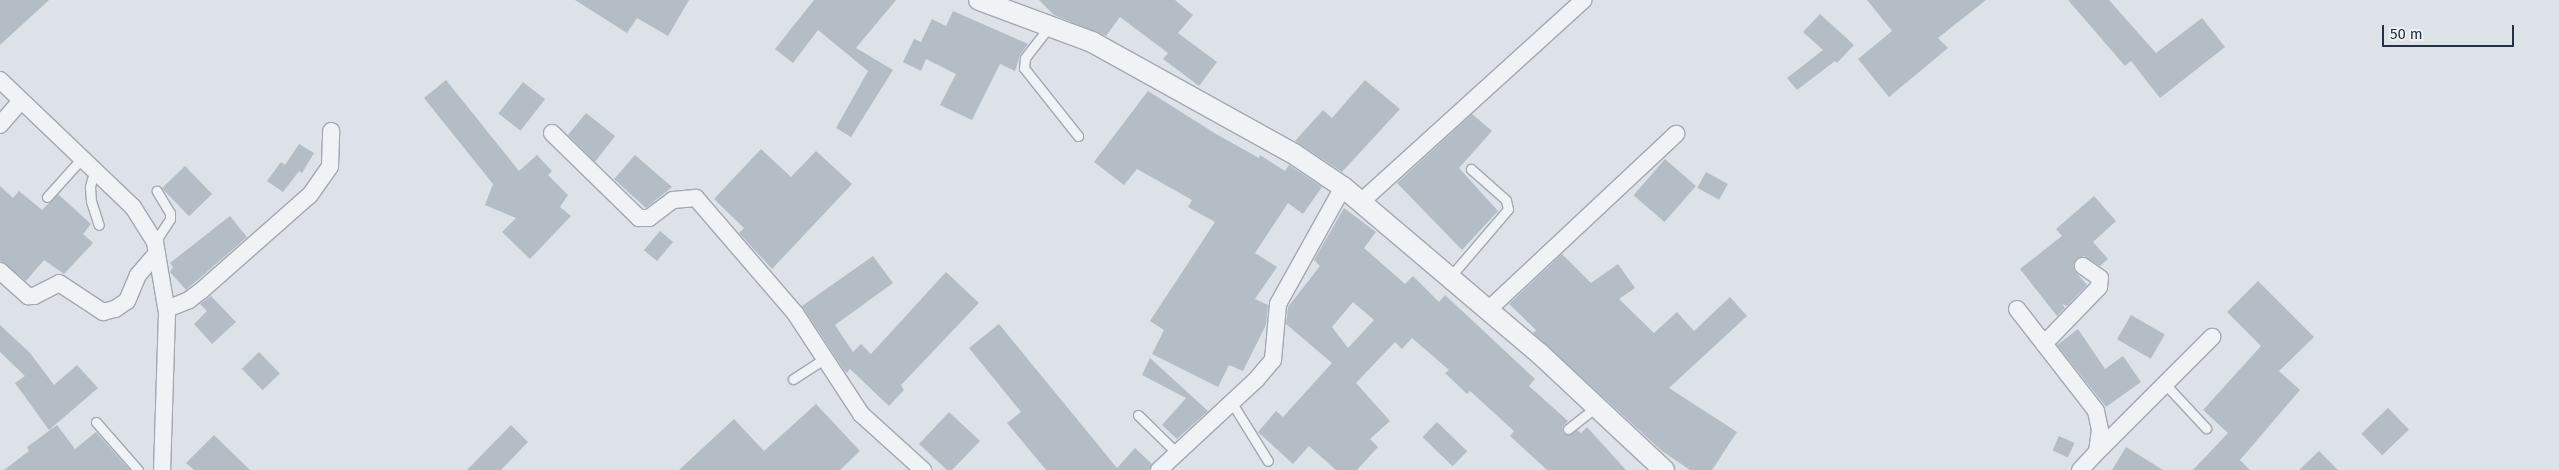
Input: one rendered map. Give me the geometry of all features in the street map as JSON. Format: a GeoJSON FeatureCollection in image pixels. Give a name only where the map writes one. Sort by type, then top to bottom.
{"type":"FeatureCollection","features":[{"type":"Feature","properties":{"kind":"street"},"geometry":{"type":"LineString","coordinates":[[1362,201],[1584,0]]}},
{"type":"Feature","properties":{"kind":"street"},"geometry":{"type":"LineString","coordinates":[[988,2],[1092,42],[1294,154],[1343,187],[1362,201],[1488,310],[1664,470]]}},
{"type":"Feature","properties":{"kind":"street"},"geometry":{"type":"LineString","coordinates":[[0,80],[20,102],[89,163],[133,207],[156,247],[167,309],[162,470]]}},
{"type":"Feature","properties":{"kind":"street"},"geometry":{"type":"LineString","coordinates":[[0,125],[20,102]]}},
{"type":"Feature","properties":{"kind":"street"},"geometry":{"type":"LineString","coordinates":[[167,309],[189,300],[201,291],[310,195],[330,166],[331,131]]}},
{"type":"Feature","properties":{"kind":"street"},"geometry":{"type":"LineString","coordinates":[[552,133],[639,218],[650,218],[673,200],[696,198],[795,313],[861,414],[923,470]]}},
{"type":"Feature","properties":{"kind":"street"},"geometry":{"type":"LineString","coordinates":[[1488,310],[1676,134]]}},
{"type":"Feature","properties":{"kind":"street"},"geometry":{"type":"LineString","coordinates":[[1164,468],[1232,403],[1273,360],[1278,304],[1343,187]]}},
{"type":"Feature","properties":{"kind":"street"},"geometry":{"type":"LineString","coordinates":[[0,271],[28,296],[34,296],[60,283],[103,312],[115,309],[127,301],[138,275],[156,247]]}},
{"type":"Feature","properties":{"kind":"street"},"geometry":{"type":"LineString","coordinates":[[2044,344],[2099,287],[2100,278],[2083,266]]}},
{"type":"Feature","properties":{"kind":"street"},"geometry":{"type":"LineString","coordinates":[[2017,309],[2096,411],[2100,430],[2097,452]]}},
{"type":"Feature","properties":{"kind":"street"},"geometry":{"type":"LineString","coordinates":[[2080,470],[2166,386],[2212,337]]}},
{"type":"Feature","properties":{"kind":"lane"},"geometry":{"type":"LineString","coordinates":[[1049,27],[1025,58],[1024,68],[1078,136]]}},
{"type":"Feature","properties":{"kind":"lane"},"geometry":{"type":"LineString","coordinates":[[47,197],[89,163]]}},
{"type":"Feature","properties":{"kind":"lane"},"geometry":{"type":"LineString","coordinates":[[89,163],[91,201],[99,225]]}},
{"type":"Feature","properties":{"kind":"lane"},"geometry":{"type":"LineString","coordinates":[[1450,278],[1508,209],[1506,200],[1471,169]]}},
{"type":"Feature","properties":{"kind":"lane"},"geometry":{"type":"LineString","coordinates":[[156,247],[170,220],[170,213],[157,191]]}},
{"type":"Feature","properties":{"kind":"lane"},"geometry":{"type":"LineString","coordinates":[[793,379],[825,358]]}},
{"type":"Feature","properties":{"kind":"lane"},"geometry":{"type":"LineString","coordinates":[[2166,386],[2206,428]]}},
{"type":"Feature","properties":{"kind":"lane"},"geometry":{"type":"LineString","coordinates":[[1232,403],[1268,461]]}},
{"type":"Feature","properties":{"kind":"lane"},"geometry":{"type":"LineString","coordinates":[[1568,429],[1596,407]]}},
{"type":"Feature","properties":{"kind":"lane"},"geometry":{"type":"LineString","coordinates":[[1138,415],[1178,453]]}},
{"type":"Feature","properties":{"kind":"lane"},"geometry":{"type":"LineString","coordinates":[[96,422],[138,470]]}},
{"type":"Feature","properties":{"kind":"building"},"geometry":{"type":"Polygon","coordinates":[[[0,0],[49,0],[0,45],[0,0]]]}},
{"type":"Feature","properties":{"kind":"building"},"geometry":{"type":"Polygon","coordinates":[[[575,0],[689,0],[668,36],[637,18],[627,33],[575,0]]]}},
{"type":"Feature","properties":{"kind":"building"},"geometry":{"type":"Polygon","coordinates":[[[814,0],[896,0],[856,48],[893,70],[851,137],[836,128],[868,71],[818,30],[793,63],[775,49],[814,0]]]}},
{"type":"Feature","properties":{"kind":"building"},"geometry":{"type":"Polygon","coordinates":[[[1039,0],[1175,0],[1193,15],[1178,33],[1217,62],[1199,86],[1163,59],[1168,53],[1120,17],[1106,36],[1054,15],[1039,0]]]}},
{"type":"Feature","properties":{"kind":"building"},"geometry":{"type":"Polygon","coordinates":[[[1867,0],[1986,0],[1938,38],[1948,48],[1889,97],[1858,59],[1892,31],[1867,0]]]}},
{"type":"Feature","properties":{"kind":"building"},"geometry":{"type":"Polygon","coordinates":[[[2068,0],[2109,0],[2156,53],[2202,18],[2225,47],[2160,98],[2131,61],[2125,66],[2068,0]]]}},
{"type":"Feature","properties":{"kind":"building"},"geometry":{"type":"Polygon","coordinates":[[[953,11],[1028,44],[1020,55],[1015,71],[1000,64],[972,120],[940,105],[956,74],[926,59],[921,71],[903,62],[914,39],[921,42],[932,19],[946,26],[953,11]]]}},
{"type":"Feature","properties":{"kind":"building"},"geometry":{"type":"Polygon","coordinates":[[[1820,14],[1854,45],[1837,63],[1835,61],[1797,90],[1787,78],[1823,50],[1803,32],[1820,14]]]}},
{"type":"Feature","properties":{"kind":"building"},"geometry":{"type":"Polygon","coordinates":[[[446,80],[519,171],[537,155],[552,171],[548,175],[568,195],[560,207],[571,216],[530,259],[502,232],[516,218],[485,205],[493,184],[424,98],[446,80]]]}},
{"type":"Feature","properties":{"kind":"building"},"geometry":{"type":"Polygon","coordinates":[[[1365,80],[1400,109],[1342,172],[1295,141],[1323,110],[1332,118],[1365,80]]]}},
{"type":"Feature","properties":{"kind":"building"},"geometry":{"type":"Polygon","coordinates":[[[523,82],[545,99],[520,131],[498,114],[523,82]]]}},
{"type":"Feature","properties":{"kind":"building"},"geometry":{"type":"Polygon","coordinates":[[[1148,91],[1216,134],[1259,158],[1260,155],[1285,171],[1289,165],[1322,187],[1303,214],[1288,203],[1255,253],[1277,267],[1255,299],[1268,305],[1266,325],[1243,371],[1229,365],[1218,387],[1152,354],[1164,330],[1150,321],[1215,222],[1188,207],[1192,200],[1137,169],[1124,185],[1094,162],[1148,91]]]}},
{"type":"Feature","properties":{"kind":"building"},"geometry":{"type":"Polygon","coordinates":[[[586,113],[615,136],[595,162],[568,135],[586,113]]]}},
{"type":"Feature","properties":{"kind":"building"},"geometry":{"type":"Polygon","coordinates":[[[1472,114],[1492,131],[1459,168],[1498,211],[1462,250],[1397,183],[1472,114]]]}},
{"type":"Feature","properties":{"kind":"building"},"geometry":{"type":"Polygon","coordinates":[[[299,144],[314,153],[302,173],[299,171],[283,192],[267,181],[281,162],[285,165],[299,144]]]}},
{"type":"Feature","properties":{"kind":"building"},"geometry":{"type":"Polygon","coordinates":[[[761,149],[791,177],[816,151],[852,184],[772,269],[739,233],[744,228],[714,199],[761,149]]]}},
{"type":"Feature","properties":{"kind":"building"},"geometry":{"type":"Polygon","coordinates":[[[635,155],[672,187],[646,208],[614,179],[635,155]]]}},
{"type":"Feature","properties":{"kind":"building"},"geometry":{"type":"Polygon","coordinates":[[[1665,159],[1696,186],[1664,222],[1634,195],[1665,159]]]}},
{"type":"Feature","properties":{"kind":"building"},"geometry":{"type":"Polygon","coordinates":[[[185,166],[212,194],[189,216],[162,188],[185,166]]]}},
{"type":"Feature","properties":{"kind":"building"},"geometry":{"type":"Polygon","coordinates":[[[1706,172],[1728,184],[1719,200],[1697,188],[1706,172]]]}},
{"type":"Feature","properties":{"kind":"building"},"geometry":{"type":"Polygon","coordinates":[[[0,186],[13,198],[19,191],[42,210],[58,194],[91,224],[83,234],[93,243],[64,274],[44,260],[26,281],[0,261],[0,186]]]}},
{"type":"Feature","properties":{"kind":"building"},"geometry":{"type":"Polygon","coordinates":[[[2094,196],[2116,221],[2093,242],[2108,259],[2100,266],[2084,256],[2075,260],[2074,270],[2087,285],[2067,306],[2062,304],[2065,308],[2057,316],[2020,269],[2062,236],[2056,229],[2094,196]]]}},
{"type":"Feature","properties":{"kind":"building"},"geometry":{"type":"Polygon","coordinates":[[[1344,208],[1376,232],[1364,248],[1405,284],[1413,276],[1439,302],[1445,295],[1535,379],[1529,386],[1568,421],[1562,427],[1563,433],[1569,435],[1577,430],[1581,433],[1587,427],[1626,470],[1547,470],[1510,436],[1514,431],[1470,391],[1467,394],[1445,373],[1449,370],[1412,338],[1402,349],[1395,342],[1356,383],[1390,421],[1370,439],[1378,447],[1357,470],[1336,470],[1309,446],[1293,464],[1258,432],[1276,411],[1283,417],[1332,363],[1286,324],[1288,307],[1320,266],[1314,260],[1344,208]],[[1353,302],[1332,327],[1348,348],[1374,320],[1353,302]]]}},
{"type":"Feature","properties":{"kind":"building"},"geometry":{"type":"Polygon","coordinates":[[[230,216],[247,237],[186,290],[170,272],[173,267],[170,263],[230,216]]]}},
{"type":"Feature","properties":{"kind":"building"},"geometry":{"type":"Polygon","coordinates":[[[660,231],[673,242],[657,261],[644,250],[660,231]]]}},
{"type":"Feature","properties":{"kind":"building"},"geometry":{"type":"Polygon","coordinates":[[[1562,254],[1591,283],[1618,264],[1635,288],[1619,299],[1654,333],[1677,312],[1694,331],[1730,297],[1747,316],[1669,388],[1737,432],[1712,470],[1690,470],[1662,451],[1533,333],[1536,330],[1509,304],[1562,254]]]}},
{"type":"Feature","properties":{"kind":"building"},"geometry":{"type":"Polygon","coordinates":[[[873,256],[893,283],[835,325],[853,352],[861,344],[871,354],[946,272],[979,303],[901,385],[904,390],[889,406],[850,369],[847,373],[844,370],[802,306],[873,256]]]}},
{"type":"Feature","properties":{"kind":"building"},"geometry":{"type":"Polygon","coordinates":[[[2258,281],[2314,337],[2279,371],[2300,390],[2240,460],[2250,470],[2193,470],[2228,433],[2203,410],[2261,346],[2227,312],[2258,281]]]}},
{"type":"Feature","properties":{"kind":"building"},"geometry":{"type":"Polygon","coordinates":[[[211,296],[236,322],[212,344],[194,324],[207,311],[200,304],[211,296]]]}},
{"type":"Feature","properties":{"kind":"building"},"geometry":{"type":"Polygon","coordinates":[[[2131,315],[2165,334],[2151,359],[2117,339],[2131,315]]]}},
{"type":"Feature","properties":{"kind":"building"},"geometry":{"type":"Polygon","coordinates":[[[999,324],[1117,468],[1135,448],[1152,464],[1149,470],[1046,470],[1007,423],[1021,412],[969,348],[999,324]]]}},
{"type":"Feature","properties":{"kind":"building"},"geometry":{"type":"Polygon","coordinates":[[[0,325],[30,353],[54,385],[77,365],[98,388],[49,430],[15,383],[25,376],[0,352],[0,325]]]}},
{"type":"Feature","properties":{"kind":"building"},"geometry":{"type":"Polygon","coordinates":[[[2078,329],[2105,369],[2123,356],[2141,382],[2106,407],[2057,345],[2078,329]]]}},
{"type":"Feature","properties":{"kind":"building"},"geometry":{"type":"Polygon","coordinates":[[[259,352],[280,374],[263,390],[242,369],[259,352]]]}},
{"type":"Feature","properties":{"kind":"building"},"geometry":{"type":"Polygon","coordinates":[[[1150,358],[1208,411],[1177,439],[1162,425],[1186,398],[1142,375],[1150,358]]]}},
{"type":"Feature","properties":{"kind":"building"},"geometry":{"type":"Polygon","coordinates":[[[816,404],[860,451],[840,470],[679,470],[734,419],[764,451],[816,404]]]}},
{"type":"Feature","properties":{"kind":"building"},"geometry":{"type":"Polygon","coordinates":[[[2388,408],[2409,430],[2382,455],[2361,434],[2388,408]]]}},
{"type":"Feature","properties":{"kind":"building"},"geometry":{"type":"Polygon","coordinates":[[[949,412],[980,441],[952,470],[947,470],[919,444],[949,412]]]}},
{"type":"Feature","properties":{"kind":"building"},"geometry":{"type":"Polygon","coordinates":[[[1437,422],[1467,451],[1453,466],[1422,437],[1437,422]]]}},
{"type":"Feature","properties":{"kind":"building"},"geometry":{"type":"Polygon","coordinates":[[[57,425],[75,449],[96,432],[130,470],[4,470],[29,451],[27,447],[57,425]]]}},
{"type":"Feature","properties":{"kind":"building"},"geometry":{"type":"Polygon","coordinates":[[[511,425],[528,442],[501,470],[467,470],[511,425]]]}},
{"type":"Feature","properties":{"kind":"building"},"geometry":{"type":"Polygon","coordinates":[[[214,435],[250,470],[194,470],[186,463],[214,435]]]}},
{"type":"Feature","properties":{"kind":"building"},"geometry":{"type":"Polygon","coordinates":[[[2059,436],[2075,443],[2068,458],[2052,451],[2059,436]]]}},
{"type":"Feature","properties":{"kind":"building"},"geometry":{"type":"Polygon","coordinates":[[[2126,447],[2163,470],[2112,470],[2126,447]]]}},
{"type":"Feature","properties":{"kind":"building"},"geometry":{"type":"Polygon","coordinates":[[[2319,451],[2338,470],[2299,470],[2319,451]]]}}]}
